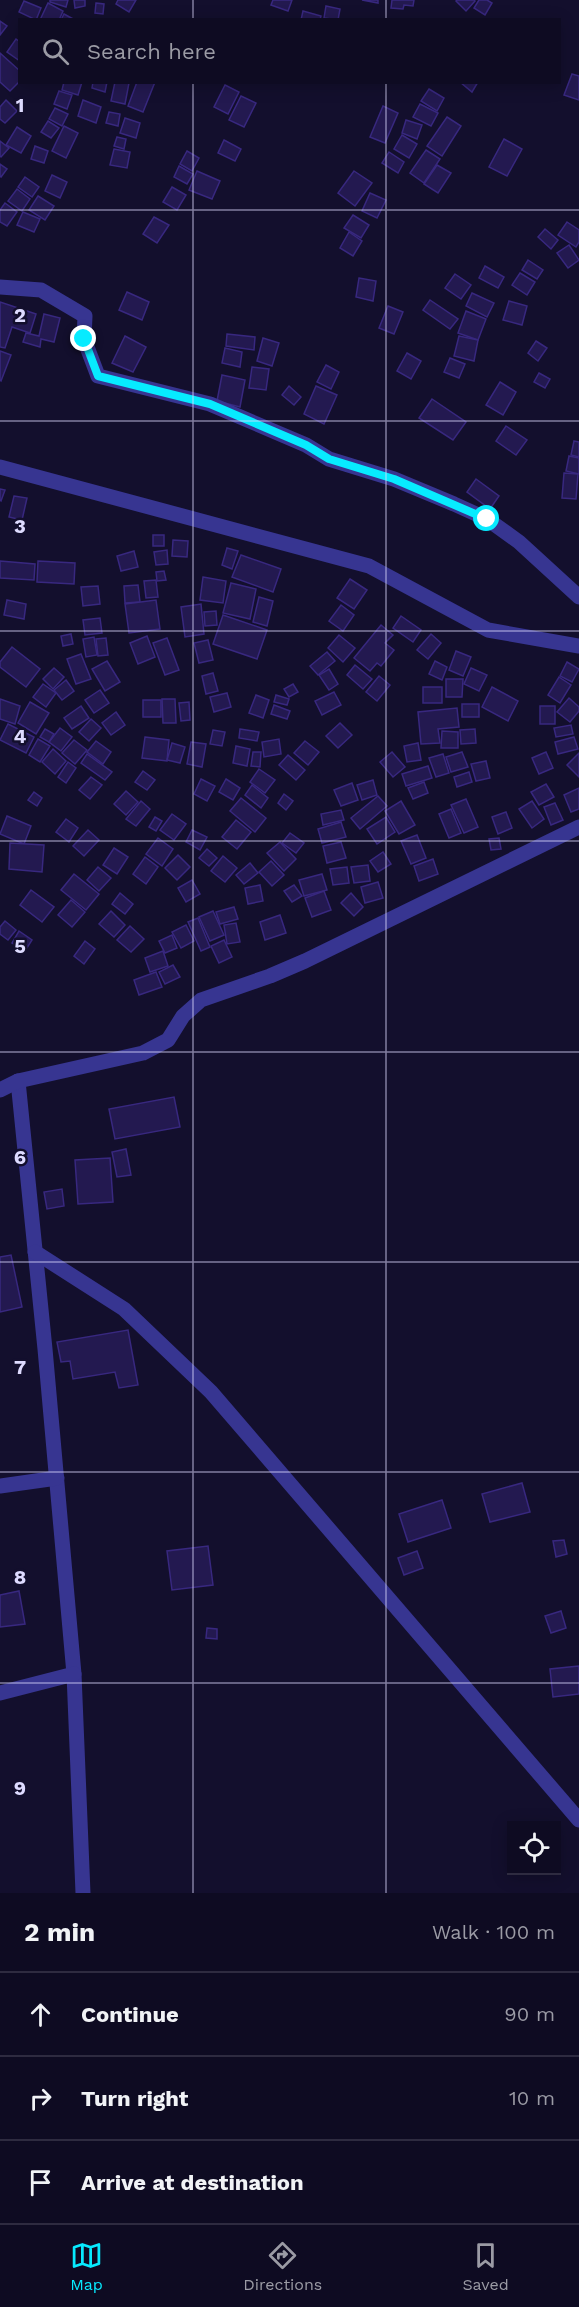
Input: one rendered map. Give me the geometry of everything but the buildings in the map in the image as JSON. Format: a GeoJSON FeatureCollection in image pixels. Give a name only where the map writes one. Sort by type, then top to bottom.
{"type":"FeatureCollection","features":[{"type":"Feature","properties":{"kind":"street"},"geometry":{"type":"LineString","coordinates":[[0,287],[41,290],[85,316],[84,339],[98,376],[210,404],[306,445],[329,459],[394,479],[487,519],[519,542],[579,597]]}},
{"type":"Feature","properties":{"kind":"street"},"geometry":{"type":"LineString","coordinates":[[0,467],[369,566],[488,630],[579,646]]}},
{"type":"Feature","properties":{"kind":"street"},"geometry":{"type":"LineString","coordinates":[[0,1090],[18,1081],[142,1053],[168,1040],[183,1016],[201,1000],[305,961],[579,827]]}},
{"type":"Feature","properties":{"kind":"street"},"geometry":{"type":"LineString","coordinates":[[18,1081],[74,1674],[82,1893]]}},
{"type":"Feature","properties":{"kind":"street"},"geometry":{"type":"LineString","coordinates":[[35,1252],[124,1309],[211,1392],[579,1820]]}},
{"type":"Feature","properties":{"kind":"street"},"geometry":{"type":"LineString","coordinates":[[0,1486],[57,1478]]}},
{"type":"Feature","properties":{"kind":"street"},"geometry":{"type":"LineString","coordinates":[[0,1693],[74,1674]]}},
{"type":"Feature","properties":{"kind":"route"},"geometry":{"type":"LineString","coordinates":[[84,339],[98,376],[210,404],[306,445],[329,459],[394,479],[487,519]]}}]}
